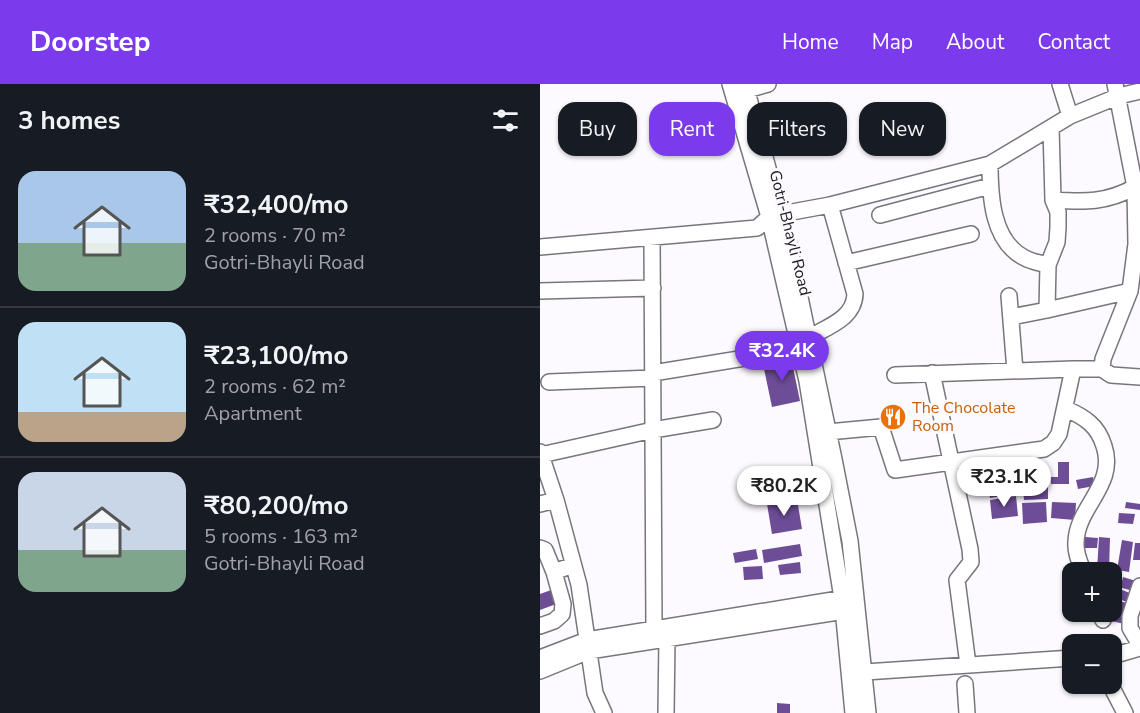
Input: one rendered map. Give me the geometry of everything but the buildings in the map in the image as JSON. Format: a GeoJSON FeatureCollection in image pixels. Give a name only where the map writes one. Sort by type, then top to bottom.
{"type":"FeatureCollection","features":[{"type":"Feature","properties":{"kind":"street","name":"Gotri-Bhayli Road"},"geometry":{"type":"LineString","coordinates":[[730,84],[775,216]]}},
{"type":"Feature","properties":{"kind":"street"},"geometry":{"type":"LineString","coordinates":[[746,87],[768,84]]}},
{"type":"Feature","properties":{"kind":"street"},"geometry":{"type":"LineString","coordinates":[[1060,84],[1070,116]]}},
{"type":"Feature","properties":{"kind":"street","name":"Gotri-Bhayli Road"},"geometry":{"type":"LineString","coordinates":[[746,87],[804,344],[828,432],[850,541],[853,713]]}},
{"type":"Feature","properties":{"kind":"street"},"geometry":{"type":"LineString","coordinates":[[1102,369],[1103,359],[1130,291],[1136,244],[1135,187],[1117,90]]}},
{"type":"Feature","properties":{"kind":"street"},"geometry":{"type":"LineString","coordinates":[[540,247],[745,231],[758,228],[775,216],[830,205],[990,164],[1117,90],[1140,91]]}},
{"type":"Feature","properties":{"kind":"street"},"geometry":{"type":"LineString","coordinates":[[1047,310],[1048,265],[1057,242],[1058,227],[1058,212],[1053,200],[1051,128]]}},
{"type":"Feature","properties":{"kind":"street"},"geometry":{"type":"LineString","coordinates":[[990,164],[990,186],[1000,232],[1012,249],[1025,258],[1048,265]]}},
{"type":"Feature","properties":{"kind":"street"},"geometry":{"type":"LineString","coordinates":[[880,215],[990,186]]}},
{"type":"Feature","properties":{"kind":"street"},"geometry":{"type":"LineString","coordinates":[[1053,200],[1096,202],[1119,196],[1135,187]]}},
{"type":"Feature","properties":{"kind":"street"},"geometry":{"type":"LineString","coordinates":[[549,382],[653,375],[804,344],[845,317],[855,303],[855,294],[830,205]]}},
{"type":"Feature","properties":{"kind":"street"},"geometry":{"type":"LineString","coordinates":[[846,264],[971,234]]}},
{"type":"Feature","properties":{"kind":"street"},"geometry":{"type":"LineString","coordinates":[[652,238],[654,628]]}},
{"type":"Feature","properties":{"kind":"street"},"geometry":{"type":"LineString","coordinates":[[540,291],[653,288]]}},
{"type":"Feature","properties":{"kind":"street"},"geometry":{"type":"LineString","coordinates":[[1011,317],[1130,291]]}},
{"type":"Feature","properties":{"kind":"street"},"geometry":{"type":"LineString","coordinates":[[1009,296],[1015,371]]}},
{"type":"Feature","properties":{"kind":"street","name":"Gotri-Bhayli Road"},"geometry":{"type":"LineString","coordinates":[[804,344],[807,381],[865,672],[868,713]]}},
{"type":"Feature","properties":{"kind":"street"},"geometry":{"type":"LineString","coordinates":[[828,432],[881,427],[895,470],[951,464],[1044,449],[1053,443],[1059,434],[1073,369]]}},
{"type":"Feature","properties":{"kind":"street"},"geometry":{"type":"LineString","coordinates":[[895,375],[1102,369],[1111,375],[1140,376]]}},
{"type":"Feature","properties":{"kind":"street"},"geometry":{"type":"LineString","coordinates":[[932,373],[971,562],[957,580],[968,665]]}},
{"type":"Feature","properties":{"kind":"street"},"geometry":{"type":"LineString","coordinates":[[1066,409],[1091,422],[1103,442],[1107,458],[1106,476],[1078,528],[1076,553],[1080,562]]}},
{"type":"Feature","properties":{"kind":"street"},"geometry":{"type":"LineString","coordinates":[[604,713],[595,693],[579,585],[556,500],[540,453],[713,420]]}},
{"type":"Feature","properties":{"kind":"street"},"geometry":{"type":"LineString","coordinates":[[540,504],[556,500]]}},
{"type":"Feature","properties":{"kind":"street"},"geometry":{"type":"LineString","coordinates":[[540,548],[545,550],[563,604],[562,614],[554,621],[540,626]]}},
{"type":"Feature","properties":{"kind":"street"},"geometry":{"type":"LineString","coordinates":[[554,572],[573,565]]}},
{"type":"Feature","properties":{"kind":"street"},"geometry":{"type":"LineString","coordinates":[[1122,653],[1140,647],[1130,628],[1130,616],[1140,586]]}},
{"type":"Feature","properties":{"kind":"street"},"geometry":{"type":"LineString","coordinates":[[540,658],[654,628],[850,603]]}},
{"type":"Feature","properties":{"kind":"street"},"geometry":{"type":"LineString","coordinates":[[540,671],[588,645],[667,638],[850,603]]}},
{"type":"Feature","properties":{"kind":"street"},"geometry":{"type":"LineString","coordinates":[[666,713],[667,638]]}},
{"type":"Feature","properties":{"kind":"street"},"geometry":{"type":"LineString","coordinates":[[865,672],[1062,659]]}},
{"type":"Feature","properties":{"kind":"street"},"geometry":{"type":"LineString","coordinates":[[965,684],[967,713]]}},
{"type":"Feature","properties":{"kind":"street"},"geometry":{"type":"LineString","coordinates":[[1115,694],[1125,713]]}},
{"type":"Feature","properties":{"kind":"place","name":"The Chocolate Room"},"geometry":{"type":"Point","coordinates":[893,417]}}]}
